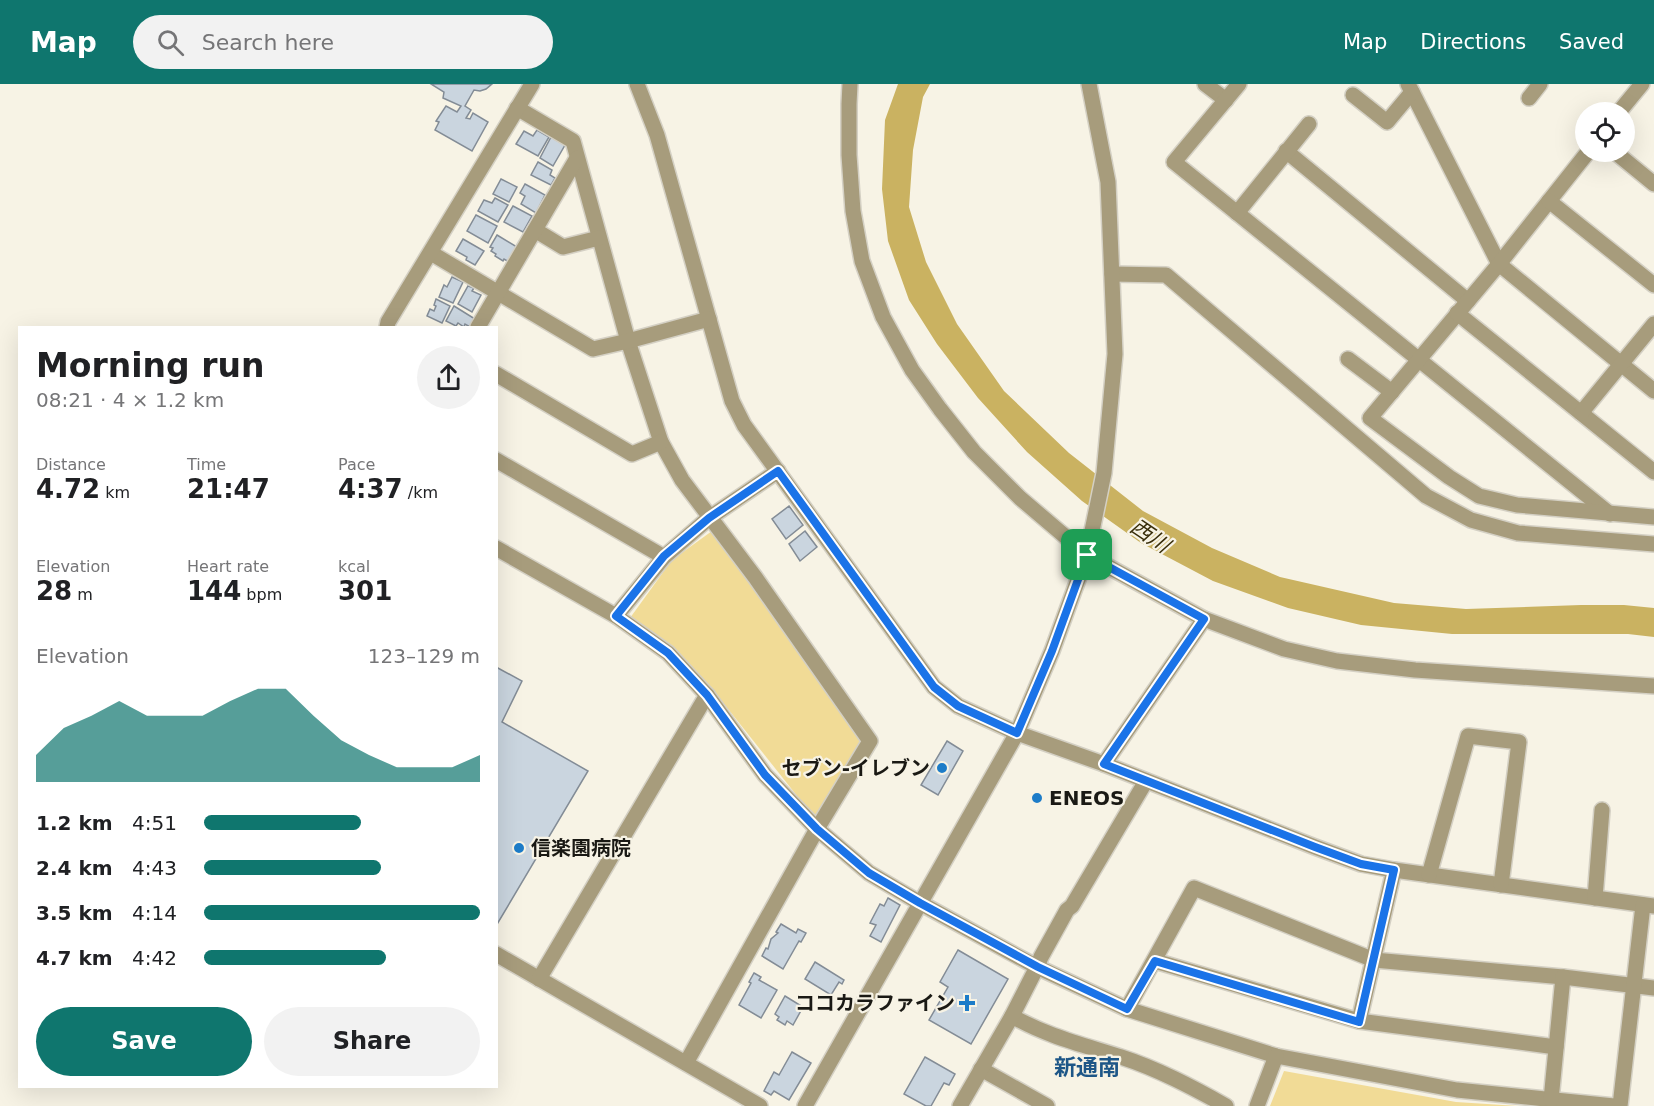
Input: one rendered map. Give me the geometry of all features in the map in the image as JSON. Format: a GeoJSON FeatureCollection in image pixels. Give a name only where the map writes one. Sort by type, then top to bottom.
{"type":"FeatureCollection","features":[{"type":"Feature","properties":{"kind":"street"},"geometry":{"type":"LineString","coordinates":[[387,326],[532,84]]}},
{"type":"Feature","properties":{"kind":"street"},"geometry":{"type":"LineString","coordinates":[[637,84],[657,135],[732,401],[744,424],[934,687],[958,706],[1017,733],[1104,764],[1361,864],[1648,906],[1634,986],[1620,1106]]}},
{"type":"Feature","properties":{"kind":"street"},"geometry":{"type":"LineString","coordinates":[[850,84],[849,155],[853,212],[862,261],[883,317],[912,370],[974,452],[1020,498],[1087,555],[1204,619],[1284,649],[1337,661],[1415,670],[1654,686]]}},
{"type":"Feature","properties":{"kind":"street"},"geometry":{"type":"LineString","coordinates":[[805,1106],[1017,733],[1052,651],[1087,555],[1104,473],[1115,354],[1108,182],[1089,84]]}},
{"type":"Feature","properties":{"kind":"street"},"geometry":{"type":"LineString","coordinates":[[1205,84],[1226,100]]}},
{"type":"Feature","properties":{"kind":"street"},"geometry":{"type":"LineString","coordinates":[[1239,84],[1174,162],[1611,514]]}},
{"type":"Feature","properties":{"kind":"street"},"geometry":{"type":"LineString","coordinates":[[1529,98],[1540,84]]}},
{"type":"Feature","properties":{"kind":"street"},"geometry":{"type":"LineString","coordinates":[[1627,102],[1642,84]]}},
{"type":"Feature","properties":{"kind":"street"},"geometry":{"type":"LineString","coordinates":[[1353,95],[1387,122],[1410,88],[1499,264],[1654,391]]}},
{"type":"Feature","properties":{"kind":"street"},"geometry":{"type":"LineString","coordinates":[[517,108],[573,141],[628,342],[661,442],[682,480],[755,577],[870,741],[817,829],[686,1063]]}},
{"type":"Feature","properties":{"kind":"street"},"geometry":{"type":"LineString","coordinates":[[1236,213],[1309,124]]}},
{"type":"Feature","properties":{"kind":"street"},"geometry":{"type":"LineString","coordinates":[[1286,151],[1468,301]]}},
{"type":"Feature","properties":{"kind":"street"},"geometry":{"type":"LineString","coordinates":[[479,326],[577,158]]}},
{"type":"Feature","properties":{"kind":"street"},"geometry":{"type":"LineString","coordinates":[[1580,162],[1371,418],[1449,477],[1479,496],[1517,505],[1654,518]]}},
{"type":"Feature","properties":{"kind":"street"},"geometry":{"type":"LineString","coordinates":[[1627,162],[1654,184]]}},
{"type":"Feature","properties":{"kind":"street"},"geometry":{"type":"LineString","coordinates":[[1549,201],[1654,285]]}},
{"type":"Feature","properties":{"kind":"street"},"geometry":{"type":"LineString","coordinates":[[535,230],[563,248],[599,238]]}},
{"type":"Feature","properties":{"kind":"street"},"geometry":{"type":"LineString","coordinates":[[431,254],[593,349],[628,342],[709,319]]}},
{"type":"Feature","properties":{"kind":"street"},"geometry":{"type":"LineString","coordinates":[[1112,274],[1166,275],[1425,496],[1471,520],[1518,533],[1654,543]]}},
{"type":"Feature","properties":{"kind":"street"},"geometry":{"type":"LineString","coordinates":[[1457,314],[1654,472]]}},
{"type":"Feature","properties":{"kind":"street"},"geometry":{"type":"LineString","coordinates":[[1581,413],[1654,324]]}},
{"type":"Feature","properties":{"kind":"street"},"geometry":{"type":"LineString","coordinates":[[1348,359],[1392,392]]}},
{"type":"Feature","properties":{"kind":"street"},"geometry":{"type":"LineString","coordinates":[[498,375],[632,454],[661,442]]}},
{"type":"Feature","properties":{"kind":"street"},"geometry":{"type":"LineString","coordinates":[[498,461],[664,556]]}},
{"type":"Feature","properties":{"kind":"street"},"geometry":{"type":"LineString","coordinates":[[616,616],[664,556],[709,518],[778,471]]}},
{"type":"Feature","properties":{"kind":"street"},"geometry":{"type":"LineString","coordinates":[[498,549],[616,616],[668,653],[707,695],[765,775],[817,829],[869,873],[1038,967],[1127,1009],[1276,1056],[1457,1090],[1614,1106]]}},
{"type":"Feature","properties":{"kind":"street"},"geometry":{"type":"LineString","coordinates":[[1104,764],[1204,619]]}},
{"type":"Feature","properties":{"kind":"street"},"geometry":{"type":"LineString","coordinates":[[539,979],[707,695]]}},
{"type":"Feature","properties":{"kind":"street"},"geometry":{"type":"LineString","coordinates":[[1429,875],[1468,736],[1519,742],[1501,885]]}},
{"type":"Feature","properties":{"kind":"street"},"geometry":{"type":"LineString","coordinates":[[960,1106],[1012,1016],[1067,910],[1072,906],[1146,781]]}},
{"type":"Feature","properties":{"kind":"street"},"geometry":{"type":"LineString","coordinates":[[1594,898],[1602,810]]}},
{"type":"Feature","properties":{"kind":"street"},"geometry":{"type":"LineString","coordinates":[[1359,1022],[1394,870]]}},
{"type":"Feature","properties":{"kind":"street"},"geometry":{"type":"LineString","coordinates":[[1127,1009],[1194,888],[1374,960],[1563,977],[1654,988]]}},
{"type":"Feature","properties":{"kind":"street"},"geometry":{"type":"LineString","coordinates":[[498,955],[760,1106]]}},
{"type":"Feature","properties":{"kind":"street"},"geometry":{"type":"LineString","coordinates":[[1155,961],[1359,1022],[1556,1047]]}},
{"type":"Feature","properties":{"kind":"street"},"geometry":{"type":"LineString","coordinates":[[1551,1100],[1563,977]]}},
{"type":"Feature","properties":{"kind":"street"},"geometry":{"type":"LineString","coordinates":[[1012,1016],[1056,1037],[1152,1068],[1197,1089],[1226,1106]]}},
{"type":"Feature","properties":{"kind":"street"},"geometry":{"type":"LineString","coordinates":[[1257,1106],[1276,1056]]}},
{"type":"Feature","properties":{"kind":"street"},"geometry":{"type":"LineString","coordinates":[[981,1069],[1047,1106]]}},
{"type":"Feature","properties":{"kind":"shaded area"},"geometry":{"type":"Polygon","coordinates":[[[712,531],[865,741],[817,821],[713,690],[630,618],[672,560],[712,531]]]}},
{"type":"Feature","properties":{"kind":"shaded area"},"geometry":{"type":"Polygon","coordinates":[[[1284,1071],[1456,1102],[1518,1106],[1270,1106],[1284,1071]]]}},
{"type":"Feature","properties":{"kind":"water","name":"西川"},"geometry":{"type":"Polygon","coordinates":[[[898,84],[930,84],[923,97],[913,150],[909,207],[926,262],[957,324],[1004,391],[1069,453],[1143,511],[1212,548],[1280,577],[1394,603],[1466,609],[1581,605],[1654,608],[1654,637],[1628,634],[1452,634],[1361,625],[1288,608],[1213,581],[1141,543],[1082,501],[1027,452],[978,398],[937,344],[909,300],[888,241],[882,189],[885,120],[898,84]]]}},
{"type":"Feature","properties":{"kind":"building"},"geometry":{"type":"Polygon","coordinates":[[[431,84],[492,84],[480,91],[474,90],[465,106],[471,110],[466,118],[470,119],[473,113],[488,122],[472,151],[435,130],[439,122],[436,121],[446,106],[457,112],[461,106],[443,98],[444,92],[431,84]]]}},
{"type":"Feature","properties":{"kind":"building"},"geometry":{"type":"Polygon","coordinates":[[[537,130],[549,137],[538,156],[516,144],[524,131],[533,136],[537,130]]]}},
{"type":"Feature","properties":{"kind":"building"},"geometry":{"type":"Polygon","coordinates":[[[551,137],[565,145],[553,166],[540,158],[551,137]]]}},
{"type":"Feature","properties":{"kind":"building"},"geometry":{"type":"Polygon","coordinates":[[[538,162],[552,170],[550,175],[555,178],[551,185],[531,175],[538,162]]]}},
{"type":"Feature","properties":{"kind":"building"},"geometry":{"type":"Polygon","coordinates":[[[501,179],[517,187],[509,202],[493,194],[501,179]]]}},
{"type":"Feature","properties":{"kind":"building"},"geometry":{"type":"Polygon","coordinates":[[[525,184],[545,195],[536,213],[521,204],[525,196],[520,193],[525,184]]]}},
{"type":"Feature","properties":{"kind":"building"},"geometry":{"type":"Polygon","coordinates":[[[495,198],[508,205],[498,222],[478,211],[484,200],[492,203],[495,198]]]}},
{"type":"Feature","properties":{"kind":"building"},"geometry":{"type":"Polygon","coordinates":[[[513,206],[532,216],[523,232],[504,222],[513,206]]]}},
{"type":"Feature","properties":{"kind":"building"},"geometry":{"type":"Polygon","coordinates":[[[476,215],[497,226],[488,243],[467,231],[476,215]]]}},
{"type":"Feature","properties":{"kind":"building"},"geometry":{"type":"Polygon","coordinates":[[[497,235],[517,247],[509,262],[504,259],[503,261],[491,251],[493,248],[490,247],[497,235]]]}},
{"type":"Feature","properties":{"kind":"building"},"geometry":{"type":"Polygon","coordinates":[[[463,239],[484,251],[475,265],[456,251],[463,239]]]}},
{"type":"Feature","properties":{"kind":"building"},"geometry":{"type":"Polygon","coordinates":[[[452,277],[463,282],[453,303],[439,297],[444,285],[447,287],[452,277]]]}},
{"type":"Feature","properties":{"kind":"building"},"geometry":{"type":"Polygon","coordinates":[[[468,286],[474,288],[472,291],[481,295],[472,312],[458,304],[468,286]]]}},
{"type":"Feature","properties":{"kind":"building"},"geometry":{"type":"Polygon","coordinates":[[[436,299],[450,306],[442,323],[427,316],[430,309],[434,311],[436,299]]]}},
{"type":"Feature","properties":{"kind":"building"},"geometry":{"type":"Polygon","coordinates":[[[454,306],[475,319],[471,326],[465,324],[462,326],[458,323],[456,326],[446,321],[454,306]]]}},
{"type":"Feature","properties":{"kind":"building"},"geometry":{"type":"Polygon","coordinates":[[[789,506],[803,525],[786,539],[772,519],[789,506]]]}},
{"type":"Feature","properties":{"kind":"building"},"geometry":{"type":"Polygon","coordinates":[[[805,531],[817,547],[800,561],[789,544],[805,531]]]}},
{"type":"Feature","properties":{"kind":"building","name":"信楽園病院"},"geometry":{"type":"Polygon","coordinates":[[[498,668],[522,681],[502,722],[588,771],[498,923],[498,668]]]}},
{"type":"Feature","properties":{"kind":"building","name":"セブン-イレブン"},"geometry":{"type":"Polygon","coordinates":[[[947,741],[963,751],[938,795],[921,785],[947,741]]]}},
{"type":"Feature","properties":{"kind":"building"},"geometry":{"type":"Polygon","coordinates":[[[888,898],[900,905],[881,942],[870,936],[876,925],[870,923],[880,904],[884,906],[888,898]]]}},
{"type":"Feature","properties":{"kind":"building"},"geometry":{"type":"Polygon","coordinates":[[[781,924],[796,933],[798,929],[806,933],[783,969],[762,956],[766,948],[768,949],[771,939],[778,933],[776,932],[781,924]]]}},
{"type":"Feature","properties":{"kind":"building","name":"ココカラファイン"},"geometry":{"type":"Polygon","coordinates":[[[958,950],[1008,979],[971,1044],[929,1020],[948,987],[940,982],[958,950]]]}},
{"type":"Feature","properties":{"kind":"building"},"geometry":{"type":"Polygon","coordinates":[[[815,962],[844,980],[842,984],[839,982],[831,995],[805,979],[815,962]]]}},
{"type":"Feature","properties":{"kind":"building"},"geometry":{"type":"Polygon","coordinates":[[[754,973],[761,977],[759,980],[777,990],[761,1018],[739,1005],[754,973]]]}},
{"type":"Feature","properties":{"kind":"building"},"geometry":{"type":"Polygon","coordinates":[[[785,996],[803,1007],[793,1025],[787,1021],[785,1025],[777,1020],[779,1017],[775,1014],[785,996]]]}},
{"type":"Feature","properties":{"kind":"building"},"geometry":{"type":"Polygon","coordinates":[[[792,1052],[811,1063],[789,1100],[774,1091],[771,1095],[764,1091],[774,1072],[779,1075],[792,1052]]]}},
{"type":"Feature","properties":{"kind":"building"},"geometry":{"type":"Polygon","coordinates":[[[925,1057],[955,1074],[949,1085],[944,1083],[931,1106],[926,1106],[904,1094],[925,1057]]]}},
{"type":"Feature","properties":{"kind":"place","name":"セブン-イレブン"},"geometry":{"type":"Point","coordinates":[942,768]}},
{"type":"Feature","properties":{"kind":"place","name":"ENEOS"},"geometry":{"type":"Point","coordinates":[1037,798]}},
{"type":"Feature","properties":{"kind":"place","name":"信楽園病院"},"geometry":{"type":"Point","coordinates":[519,848]}},
{"type":"Feature","properties":{"kind":"place","name":"ココカラファイン"},"geometry":{"type":"Point","coordinates":[967,1003]}},
{"type":"Feature","properties":{"kind":"district","name":"新通南"},"geometry":{"type":"Point","coordinates":[1087,1067]}},
{"type":"Feature","properties":{"kind":"route"},"geometry":{"type":"LineString","coordinates":[[778,471],[934,687],[958,706],[1017,733],[1052,651],[1087,555],[1204,619],[1104,764],[1361,864],[1394,870],[1359,1022],[1155,961],[1127,1009],[1038,967],[920,903],[869,873],[817,829],[765,775],[707,695],[668,653],[616,616],[664,556],[709,518],[778,471]]}}]}
